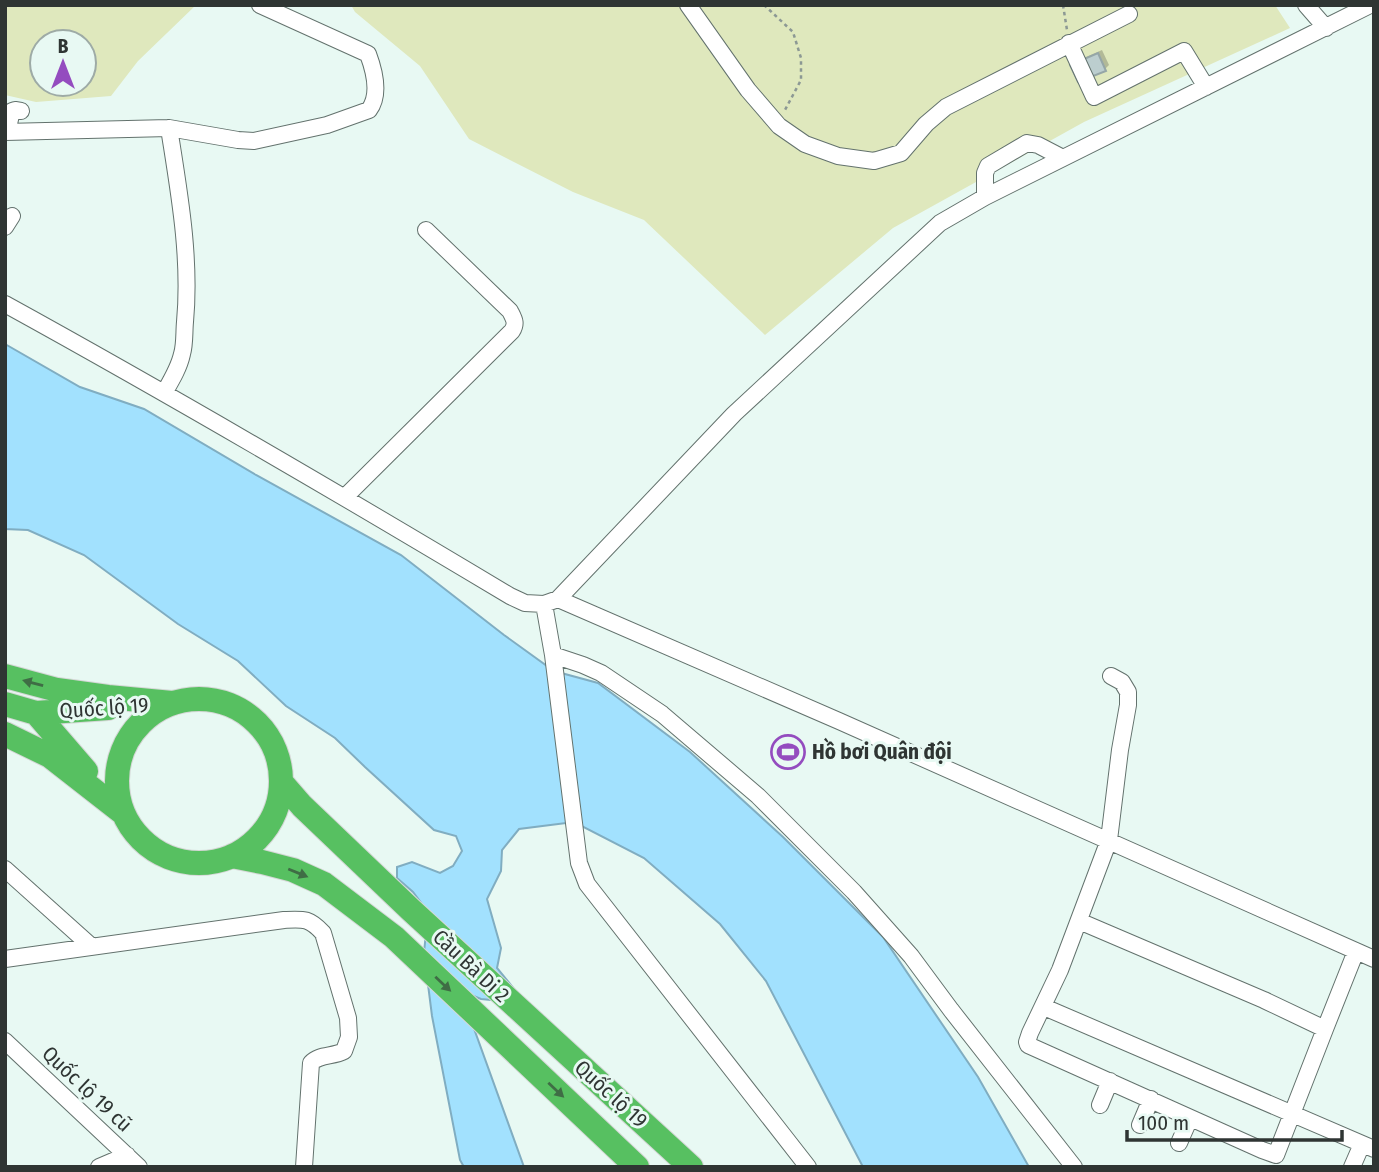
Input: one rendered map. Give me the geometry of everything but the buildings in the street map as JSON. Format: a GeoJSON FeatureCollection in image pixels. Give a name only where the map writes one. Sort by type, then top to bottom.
{"type":"FeatureCollection","features":[{"type":"Feature","properties":{"kind":"highway"},"geometry":{"type":"LineString","coordinates":[[5,676],[57,690],[108,697],[173,703],[199,699],[225,703],[248,715],[267,733],[278,757],[282,782],[278,805],[268,827],[253,844],[232,856],[207,863],[181,862],[157,852],[137,835],[123,813],[117,792],[117,769],[123,747],[135,728],[152,713],[173,703]]}},
{"type":"Feature","properties":{"kind":"highway","name":"Quốc lộ 19"},"geometry":{"type":"LineString","coordinates":[[5,704],[36,713],[173,703]]}},
{"type":"Feature","properties":{"kind":"highway","name":"Quốc lộ 19"},"geometry":{"type":"LineString","coordinates":[[36,713],[123,813]]}},
{"type":"Feature","properties":{"kind":"highway"},"geometry":{"type":"LineString","coordinates":[[5,734],[50,756],[123,813]]}},
{"type":"Feature","properties":{"kind":"highway","name":"Cầu Bà Di 2"},"geometry":{"type":"LineString","coordinates":[[282,782],[322,826],[531,1022]]}},
{"type":"Feature","properties":{"kind":"highway","name":"Cầu Bà Di 2"},"geometry":{"type":"LineString","coordinates":[[232,856],[293,870],[324,884],[394,937],[506,1043]]}},
{"type":"Feature","properties":{"kind":"highway","name":"Quốc lộ 19"},"geometry":{"type":"LineString","coordinates":[[531,1022],[691,1167]]}},
{"type":"Feature","properties":{"kind":"highway","name":"Quốc lộ 19"},"geometry":{"type":"LineString","coordinates":[[506,1043],[637,1167]]}},
{"type":"Feature","properties":{"kind":"street"},"geometry":{"type":"LineString","coordinates":[[21,111],[12,111],[6,132],[169,128],[254,141],[327,125],[369,110],[376,95],[375,77],[368,54],[260,5]]}},
{"type":"Feature","properties":{"kind":"street"},"geometry":{"type":"LineString","coordinates":[[688,5],[748,90],[775,121],[805,144],[838,156],[874,161],[901,153],[926,124],[946,107],[1129,14]]}},
{"type":"Feature","properties":{"kind":"street"},"geometry":{"type":"LineString","coordinates":[[1306,5],[1326,28]]}},
{"type":"Feature","properties":{"kind":"street"},"geometry":{"type":"LineString","coordinates":[[808,1167],[587,884],[579,863],[554,663],[551,602],[734,414],[940,223],[985,197],[1370,5]]}},
{"type":"Feature","properties":{"kind":"street"},"geometry":{"type":"LineString","coordinates":[[1069,43],[1094,97],[1184,51],[1206,87]]}},
{"type":"Feature","properties":{"kind":"street"},"geometry":{"type":"LineString","coordinates":[[164,393],[182,354],[187,272],[184,224],[169,128]]}},
{"type":"Feature","properties":{"kind":"street"},"geometry":{"type":"LineString","coordinates":[[985,197],[985,173],[988,166],[1027,144],[1038,145],[1063,158]]}},
{"type":"Feature","properties":{"kind":"street"},"geometry":{"type":"LineString","coordinates":[[345,498],[515,326],[510,311],[426,230]]}},
{"type":"Feature","properties":{"kind":"street"},"geometry":{"type":"LineString","coordinates":[[5,304],[164,393],[510,596],[525,603],[551,602],[839,721],[1374,959]]}},
{"type":"Feature","properties":{"kind":"street"},"geometry":{"type":"LineString","coordinates":[[554,663],[583,665],[601,673],[662,714],[758,796],[854,892],[911,956],[1074,1167]]}},
{"type":"Feature","properties":{"kind":"street"},"geometry":{"type":"LineString","coordinates":[[1111,676],[1122,682],[1128,692],[1128,705],[1109,841],[1044,1007],[1030,1033],[1027,1042],[1029,1046],[1151,1099],[1276,1161],[1356,951]]}},
{"type":"Feature","properties":{"kind":"street"},"geometry":{"type":"LineString","coordinates":[[5,869],[92,947]]}},
{"type":"Feature","properties":{"kind":"street"},"geometry":{"type":"LineString","coordinates":[[5,959],[284,920],[305,919],[314,923],[323,933],[348,1018],[349,1037],[344,1051],[311,1063],[304,1167]]}},
{"type":"Feature","properties":{"kind":"street"},"geometry":{"type":"LineString","coordinates":[[1079,921],[1325,1029]]}},
{"type":"Feature","properties":{"kind":"street"},"geometry":{"type":"LineString","coordinates":[[1044,1007],[1368,1146],[1352,1167]]}},
{"type":"Feature","properties":{"kind":"street","name":"Quốc lộ 19 cũ"},"geometry":{"type":"LineString","coordinates":[[5,1041],[133,1161]]}},
{"type":"Feature","properties":{"kind":"street"},"geometry":{"type":"LineString","coordinates":[[1100,1105],[1110,1081]]}},
{"type":"Feature","properties":{"kind":"street"},"geometry":{"type":"LineString","coordinates":[[1140,1125],[1151,1099]]}},
{"type":"Feature","properties":{"kind":"street"},"geometry":{"type":"LineString","coordinates":[[1179,1143],[1190,1118]]}},
{"type":"Feature","properties":{"kind":"street"},"geometry":{"type":"LineString","coordinates":[[99,1167],[133,1161]]}},
{"type":"Feature","properties":{"kind":"path"},"geometry":{"type":"LineString","coordinates":[[764,5],[793,32],[801,58],[801,80],[787,107],[775,121]]}},
{"type":"Feature","properties":{"kind":"path"},"geometry":{"type":"LineString","coordinates":[[1063,5],[1069,43]]}},
{"type":"Feature","properties":{"kind":"green space"},"geometry":{"type":"Polygon","coordinates":[[[5,5],[196,5],[138,61],[111,96],[98,97],[98,28],[28,28],[28,98],[86,98],[36,102],[5,95],[5,5]]]}},
{"type":"Feature","properties":{"kind":"green space"},"geometry":{"type":"Polygon","coordinates":[[[351,5],[1275,5],[1290,28],[1084,122],[893,228],[765,335],[644,220],[573,192],[469,139],[420,66],[355,12],[351,5]]]}},
{"type":"Feature","properties":{"kind":"water"},"geometry":{"type":"Polygon","coordinates":[[[5,344],[80,387],[144,409],[401,555],[554,671],[598,683],[690,752],[783,837],[883,937],[978,1077],[1029,1167],[863,1167],[766,981],[720,924],[644,858],[574,822],[519,829],[502,850],[501,871],[487,899],[501,948],[497,968],[515,990],[501,1001],[471,995],[468,1012],[524,1167],[464,1167],[460,1160],[432,1016],[424,953],[428,912],[413,892],[397,878],[397,867],[412,862],[440,873],[453,866],[462,851],[456,836],[434,830],[335,738],[286,706],[238,661],[178,624],[84,555],[28,530],[5,529],[5,344]]]}},
{"type":"Feature","properties":{"kind":"place","name":"Hồ bơi Quân đội"},"geometry":{"type":"Point","coordinates":[788,752]}}]}
